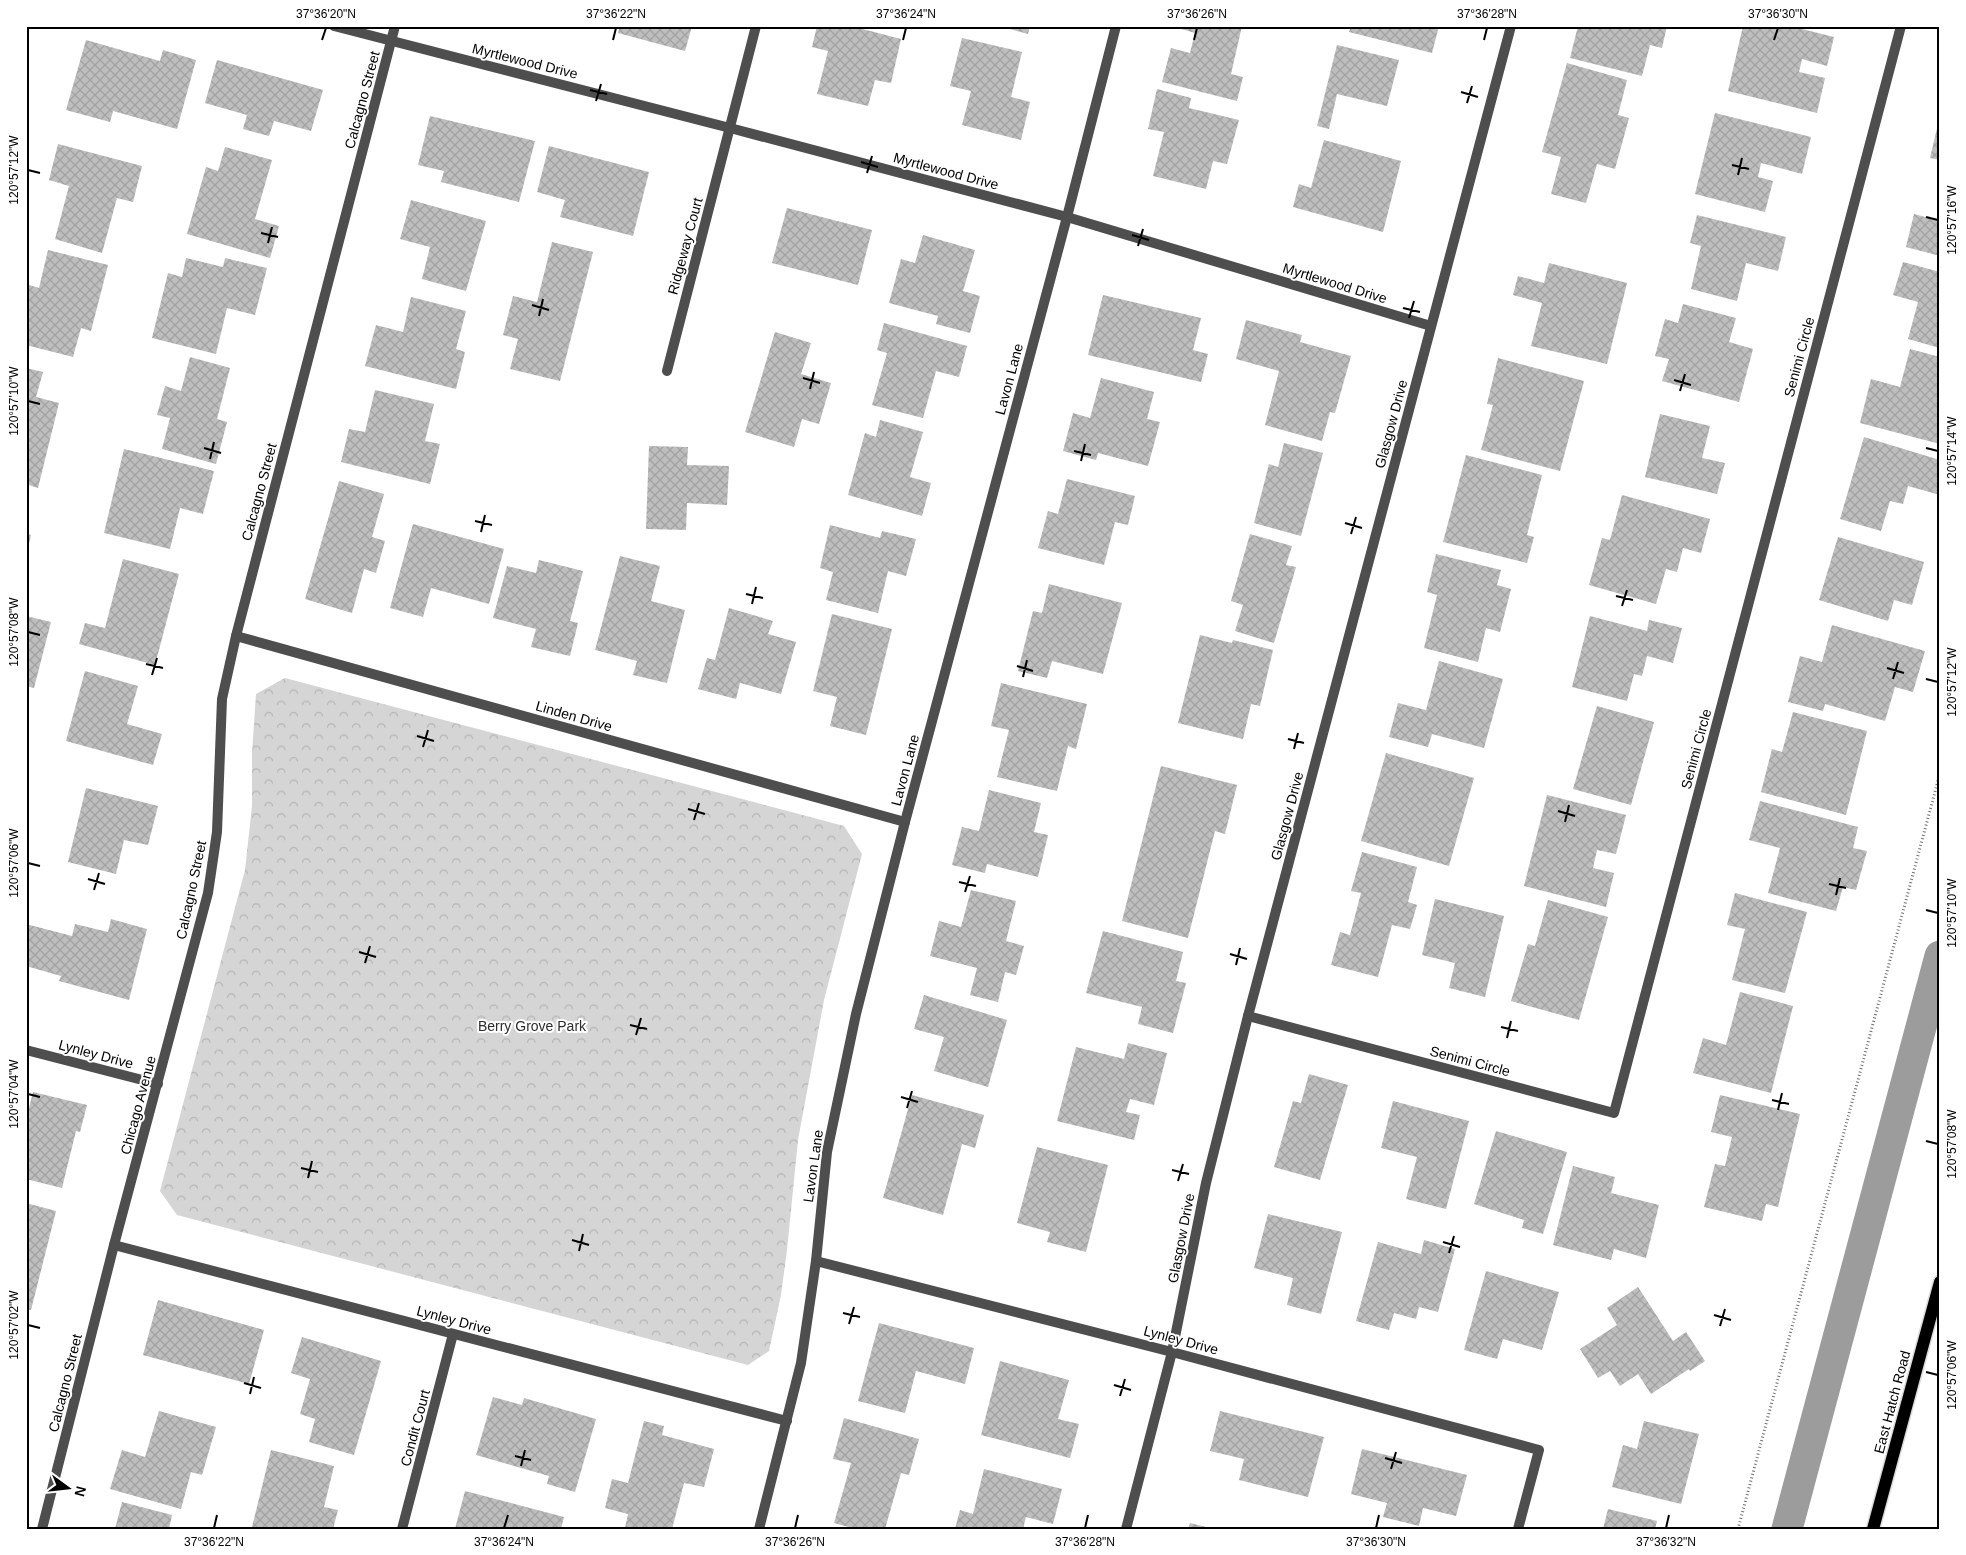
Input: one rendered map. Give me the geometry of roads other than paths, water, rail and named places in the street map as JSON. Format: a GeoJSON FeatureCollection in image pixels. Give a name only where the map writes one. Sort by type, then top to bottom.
{"type":"FeatureCollection","features":[{"type":"Feature","properties":{"kind":"main road","name":"East Hatch Road"},"geometry":{"type":"LineString","coordinates":[[1874,1529],[1940,1282]]}},
{"type":"Feature","properties":{"kind":"street","name":"Myrtlewood Drive"},"geometry":{"type":"LineString","coordinates":[[334,26],[730,128],[1067,218],[1431,326]]}},
{"type":"Feature","properties":{"kind":"street","name":"Calcagno Street"},"geometry":{"type":"LineString","coordinates":[[187,971],[208,894],[218,832],[218,766],[222,699],[236,636],[395,26]]}},
{"type":"Feature","properties":{"kind":"street","name":"Ridgeway Court"},"geometry":{"type":"LineString","coordinates":[[667,371],[756,26]]}},
{"type":"Feature","properties":{"kind":"street","name":"Lavon Lane"},"geometry":{"type":"LineString","coordinates":[[759,1529],[801,1363],[816,1261],[827,1152],[856,1014],[1116,26]]}},
{"type":"Feature","properties":{"kind":"street","name":"Glasgow Drive"},"geometry":{"type":"LineString","coordinates":[[1126,1529],[1172,1352],[1206,1183],[1248,1016],[1510,26]]}},
{"type":"Feature","properties":{"kind":"street","name":"Senimi Circle"},"geometry":{"type":"LineString","coordinates":[[1248,1016],[1614,1113],[1901,26]]}},
{"type":"Feature","properties":{"kind":"street","name":"Linden Drive"},"geometry":{"type":"LineString","coordinates":[[236,636],[905,822]]}},
{"type":"Feature","properties":{"kind":"street","name":"Chicago Avenue"},"geometry":{"type":"LineString","coordinates":[[114,1245],[187,971]]}},
{"type":"Feature","properties":{"kind":"street","name":"Lynley Drive"},"geometry":{"type":"LineString","coordinates":[[26,1050],[158,1084]]}},
{"type":"Feature","properties":{"kind":"street","name":"Calcagno Street"},"geometry":{"type":"LineString","coordinates":[[42,1529],[114,1245]]}},
{"type":"Feature","properties":{"kind":"street","name":"Lynley Drive"},"geometry":{"type":"LineString","coordinates":[[114,1245],[787,1421]]}},
{"type":"Feature","properties":{"kind":"street","name":"Lynley Drive"},"geometry":{"type":"LineString","coordinates":[[816,1261],[1172,1352],[1538,1450],[1518,1529]]}},
{"type":"Feature","properties":{"kind":"street","name":"Condit Court"},"geometry":{"type":"LineString","coordinates":[[402,1529],[454,1334]]}},
{"type":"Feature","properties":{"kind":"waterway"},"geometry":{"type":"LineString","coordinates":[[1787,1529],[1940,956]]}},
{"type":"Feature","properties":{"kind":"park label","name":"Berry Grove Park"},"geometry":{"type":"Point","coordinates":[532,1026]}}]}
